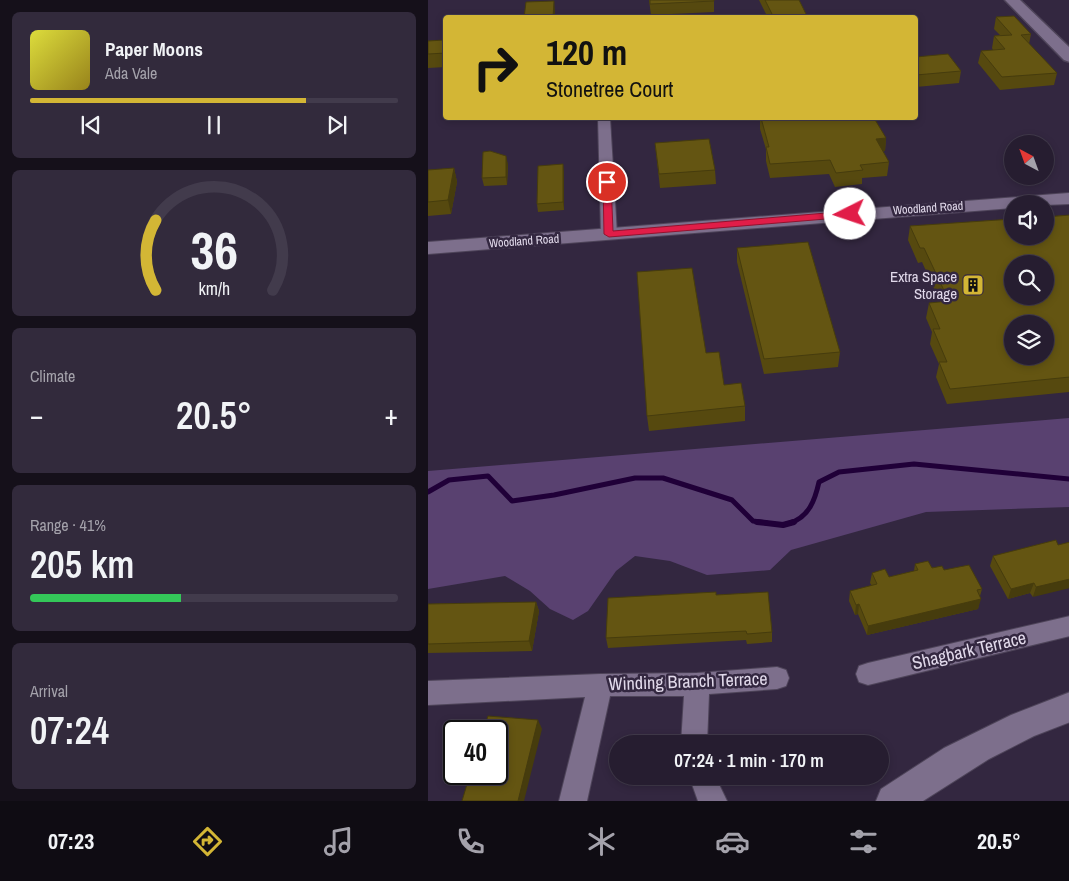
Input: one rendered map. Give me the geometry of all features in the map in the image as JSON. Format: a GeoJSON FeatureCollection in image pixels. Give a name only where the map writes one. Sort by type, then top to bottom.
{"type":"FeatureCollection","features":[{"type":"Feature","properties":{"kind":"main road"},"geometry":{"type":"LineString","coordinates":[[1012,0],[1070,57]]}},
{"type":"Feature","properties":{"kind":"main road"},"geometry":{"type":"LineString","coordinates":[[1029,0],[1070,39]]}},
{"type":"Feature","properties":{"kind":"street"},"geometry":{"type":"LineString","coordinates":[[604,120],[609,234]]}},
{"type":"Feature","properties":{"kind":"street","name":"Woodland Road"},"geometry":{"type":"LineString","coordinates":[[428,248],[1070,198]]}},
{"type":"Feature","properties":{"kind":"street","name":"Shagbark Terrace"},"geometry":{"type":"LineString","coordinates":[[868,674],[1070,626]]}},
{"type":"Feature","properties":{"kind":"street","name":"Winding Branch Terrace"},"geometry":{"type":"LineString","coordinates":[[428,693],[600,684],[697,684],[777,678]]}},
{"type":"Feature","properties":{"kind":"street","name":"Winding Branch Terrace"},"geometry":{"type":"LineString","coordinates":[[573,801],[600,684]]}},
{"type":"Feature","properties":{"kind":"street"},"geometry":{"type":"LineString","coordinates":[[694,735],[697,684]]}},
{"type":"Feature","properties":{"kind":"street"},"geometry":{"type":"LineString","coordinates":[[892,801],[941,767],[981,744],[1035,719],[1070,707]]}},
{"type":"Feature","properties":{"kind":"street"},"geometry":{"type":"LineString","coordinates":[[704,785],[713,801]]}},
{"type":"Feature","properties":{"kind":"shaded area"},"geometry":{"type":"Polygon","coordinates":[[[1069,418],[1069,507],[926,512],[791,550],[770,570],[707,575],[670,561],[635,556],[616,571],[588,611],[573,620],[550,609],[530,591],[505,576],[428,589],[428,471],[1069,418]]]}},
{"type":"Feature","properties":{"kind":"building"},"geometry":{"type":"Polygon","coordinates":[[[650,0],[714,0],[714,1],[650,4],[650,0]]]}},
{"type":"Feature","properties":{"kind":"building"},"geometry":{"type":"Polygon","coordinates":[[[765,0],[799,0],[806,15],[772,15],[765,0]]]}},
{"type":"Feature","properties":{"kind":"building"},"geometry":{"type":"Polygon","coordinates":[[[554,1],[553,15],[524,15],[526,2],[554,1]]]}},
{"type":"Feature","properties":{"kind":"building"},"geometry":{"type":"Polygon","coordinates":[[[1014,16],[1031,34],[1021,35],[1057,73],[1002,77],[981,51],[1005,49],[994,36],[1012,35],[996,17],[1014,16]]]}},
{"type":"Feature","properties":{"kind":"building"},"geometry":{"type":"Polygon","coordinates":[[[443,40],[443,53],[428,54],[428,41],[443,40]]]}},
{"type":"Feature","properties":{"kind":"building"},"geometry":{"type":"Polygon","coordinates":[[[948,54],[961,71],[918,75],[918,57],[948,54]]]}},
{"type":"Feature","properties":{"kind":"building"},"geometry":{"type":"Polygon","coordinates":[[[762,120],[875,120],[886,138],[876,139],[889,162],[860,165],[863,170],[836,173],[830,160],[770,164],[766,147],[769,147],[762,120]]]}},
{"type":"Feature","properties":{"kind":"building"},"geometry":{"type":"Polygon","coordinates":[[[709,139],[715,170],[659,174],[655,143],[709,139]]]}},
{"type":"Feature","properties":{"kind":"building"},"geometry":{"type":"Polygon","coordinates":[[[490,151],[506,156],[506,177],[482,178],[483,152],[490,151]]]}},
{"type":"Feature","properties":{"kind":"building"},"geometry":{"type":"Polygon","coordinates":[[[563,164],[563,202],[537,204],[538,166],[563,164]]]}},
{"type":"Feature","properties":{"kind":"building"},"geometry":{"type":"Polygon","coordinates":[[[454,168],[448,200],[428,202],[428,170],[454,168]]]}},
{"type":"Feature","properties":{"kind":"building"},"geometry":{"type":"Polygon","coordinates":[[[1070,215],[1070,377],[950,389],[939,362],[947,362],[933,329],[940,329],[929,303],[949,301],[924,248],[920,248],[910,226],[1004,220],[1004,245],[1054,245],[1054,216],[1070,215]]]}},
{"type":"Feature","properties":{"kind":"building"},"geometry":{"type":"Polygon","coordinates":[[[808,242],[840,352],[764,359],[737,248],[808,242]]]}},
{"type":"Feature","properties":{"kind":"building"},"geometry":{"type":"Polygon","coordinates":[[[692,268],[706,353],[719,352],[724,385],[741,383],[745,406],[647,416],[637,272],[692,268]]]}},
{"type":"Feature","properties":{"kind":"building"},"geometry":{"type":"Polygon","coordinates":[[[1056,540],[1058,545],[1070,542],[1070,579],[1036,587],[1034,583],[1011,589],[993,556],[1056,540]]]}},
{"type":"Feature","properties":{"kind":"building"},"geometry":{"type":"Polygon","coordinates":[[[928,561],[932,568],[942,566],[944,570],[969,565],[982,589],[977,590],[981,599],[868,626],[859,604],[856,605],[850,591],[877,584],[872,573],[885,569],[889,577],[918,570],[915,564],[928,561]]]}},
{"type":"Feature","properties":{"kind":"building"},"geometry":{"type":"Polygon","coordinates":[[[716,592],[716,595],[768,592],[772,632],[747,634],[746,631],[606,638],[608,598],[716,592]]]}},
{"type":"Feature","properties":{"kind":"building"},"geometry":{"type":"Polygon","coordinates":[[[536,602],[529,641],[428,644],[428,604],[536,602]]]}},
{"type":"Feature","properties":{"kind":"building"},"geometry":{"type":"Polygon","coordinates":[[[488,716],[538,720],[518,801],[462,801],[467,785],[508,785],[508,720],[487,720],[488,716]]]}},
{"type":"Feature","properties":{"kind":"waterway"},"geometry":{"type":"LineString","coordinates":[[790,523],[802,517],[810,507],[819,482],[839,472],[914,464],[1070,479]]}},
{"type":"Feature","properties":{"kind":"waterway"},"geometry":{"type":"LineString","coordinates":[[428,492],[449,480],[488,476],[512,501],[554,495],[635,478],[663,478],[732,500],[753,521],[767,523]]}},
{"type":"Feature","properties":{"kind":"waterway"},"geometry":{"type":"LineString","coordinates":[[757,522],[783,525],[794,522]]}},
{"type":"Feature","properties":{"kind":"place","name":"Extra Space Storage"},"geometry":{"type":"Point","coordinates":[973,285]}},
{"type":"Feature","properties":{"kind":"route"},"geometry":{"type":"LineString","coordinates":[[607,182],[609,234],[850,214]]}}]}
